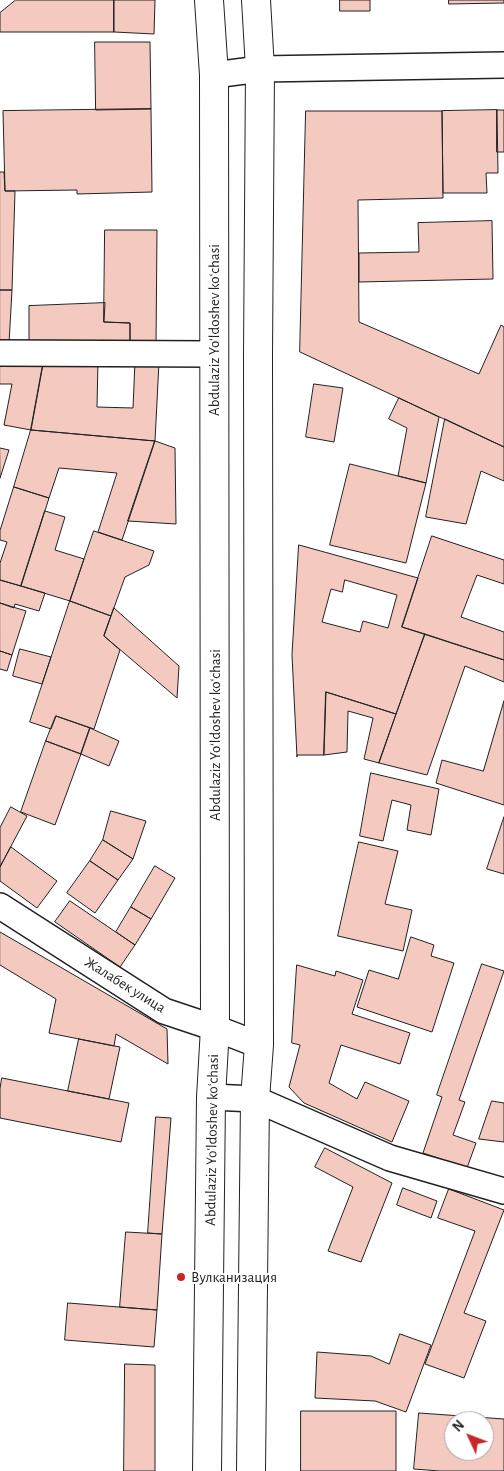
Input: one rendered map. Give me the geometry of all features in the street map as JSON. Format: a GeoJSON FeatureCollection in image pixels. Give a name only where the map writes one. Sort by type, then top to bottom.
{"type":"FeatureCollection","features":[{"type":"Feature","properties":{"kind":"main road","name":"Abdulaziz Yoʻldoshev koʻchasi"},"geometry":{"type":"LineString","coordinates":[[207,1471],[211,1097],[215,1028],[214,75],[209,0]]}},
{"type":"Feature","properties":{"kind":"main road"},"geometry":{"type":"LineString","coordinates":[[250,1471],[255,1099],[259,1045],[258,345],[260,69],[256,0]]}},
{"type":"Feature","properties":{"kind":"street"},"geometry":{"type":"LineString","coordinates":[[214,75],[260,69],[504,65]]}},
{"type":"Feature","properties":{"kind":"street"},"geometry":{"type":"LineString","coordinates":[[0,354],[214,354]]}},
{"type":"Feature","properties":{"kind":"street","name":"Жалабек улица"},"geometry":{"type":"LineString","coordinates":[[0,906],[164,1011],[259,1045]]}},
{"type":"Feature","properties":{"kind":"street"},"geometry":{"type":"LineString","coordinates":[[211,1097],[255,1099],[390,1158],[504,1191]]}},
{"type":"Feature","properties":{"kind":"building"},"geometry":{"type":"Polygon","coordinates":[[[16,0],[114,0],[114,32],[0,32],[0,13],[16,0]]]}},
{"type":"Feature","properties":{"kind":"building"},"geometry":{"type":"Polygon","coordinates":[[[114,0],[155,0],[154,34],[114,32],[114,0]]]}},
{"type":"Feature","properties":{"kind":"building"},"geometry":{"type":"Polygon","coordinates":[[[340,0],[370,0],[370,11],[340,11],[340,0]]]}},
{"type":"Feature","properties":{"kind":"building"},"geometry":{"type":"Polygon","coordinates":[[[449,0],[504,0],[504,3],[449,4],[449,0]]]}},
{"type":"Feature","properties":{"kind":"building"},"geometry":{"type":"Polygon","coordinates":[[[95,42],[150,42],[151,109],[96,110],[95,42]]]}},
{"type":"Feature","properties":{"kind":"building"},"geometry":{"type":"Polygon","coordinates":[[[151,109],[152,192],[77,194],[77,190],[5,191],[3,111],[151,109]]]}},
{"type":"Feature","properties":{"kind":"building"},"geometry":{"type":"Polygon","coordinates":[[[497,110],[504,110],[504,152],[497,152],[497,110]]]}},
{"type":"Feature","properties":{"kind":"building"},"geometry":{"type":"Polygon","coordinates":[[[497,110],[498,173],[486,173],[487,193],[443,193],[442,111],[497,110]]]}},
{"type":"Feature","properties":{"kind":"building"},"geometry":{"type":"Polygon","coordinates":[[[306,111],[442,111],[443,198],[358,200],[359,322],[479,374],[501,325],[504,327],[504,447],[300,352],[306,111]]]}},
{"type":"Feature","properties":{"kind":"building"},"geometry":{"type":"Polygon","coordinates":[[[0,172],[4,172],[5,191],[15,191],[12,290],[0,290],[0,172]]]}},
{"type":"Feature","properties":{"kind":"building"},"geometry":{"type":"Polygon","coordinates":[[[492,221],[493,279],[359,282],[359,253],[419,252],[418,223],[492,221]]]}},
{"type":"Feature","properties":{"kind":"building"},"geometry":{"type":"Polygon","coordinates":[[[105,230],[157,230],[156,345],[130,345],[130,323],[104,322],[105,230]]]}},
{"type":"Feature","properties":{"kind":"building"},"geometry":{"type":"Polygon","coordinates":[[[0,290],[12,290],[9,344],[0,344],[0,290]]]}},
{"type":"Feature","properties":{"kind":"building"},"geometry":{"type":"Polygon","coordinates":[[[105,303],[104,322],[130,323],[130,345],[29,346],[29,306],[105,303]]]}},
{"type":"Feature","properties":{"kind":"building"},"geometry":{"type":"Polygon","coordinates":[[[0,358],[44,359],[31,430],[4,425],[12,384],[0,384],[0,358]]]}},
{"type":"Feature","properties":{"kind":"building"},"geometry":{"type":"Polygon","coordinates":[[[44,359],[98,360],[97,407],[133,408],[135,361],[159,362],[155,441],[31,430],[44,359]]]}},
{"type":"Feature","properties":{"kind":"building"},"geometry":{"type":"Polygon","coordinates":[[[314,384],[343,388],[334,442],[306,437],[314,384]]]}},
{"type":"Feature","properties":{"kind":"building"},"geometry":{"type":"Polygon","coordinates":[[[399,398],[439,417],[426,483],[398,476],[407,428],[389,419],[399,398]]]}},
{"type":"Feature","properties":{"kind":"building"},"geometry":{"type":"Polygon","coordinates":[[[445,419],[504,447],[504,481],[481,471],[466,524],[426,517],[445,419]]]}},
{"type":"Feature","properties":{"kind":"building"},"geometry":{"type":"Polygon","coordinates":[[[31,430],[155,441],[122,540],[98,532],[117,473],[59,468],[49,498],[14,487],[31,430]]]}},
{"type":"Feature","properties":{"kind":"building"},"geometry":{"type":"Polygon","coordinates":[[[155,441],[175,448],[176,524],[128,521],[155,441]]]}},
{"type":"Feature","properties":{"kind":"building"},"geometry":{"type":"Polygon","coordinates":[[[0,448],[9,450],[0,478],[0,448]]]}},
{"type":"Feature","properties":{"kind":"building"},"geometry":{"type":"Polygon","coordinates":[[[350,464],[426,483],[406,563],[330,545],[350,464]]]}},
{"type":"Feature","properties":{"kind":"building"},"geometry":{"type":"Polygon","coordinates":[[[14,487],[49,498],[21,586],[0,580],[0,563],[7,542],[0,540],[0,531],[14,487]]]}},
{"type":"Feature","properties":{"kind":"building"},"geometry":{"type":"Polygon","coordinates":[[[45,511],[65,517],[55,550],[84,559],[70,601],[21,586],[45,511]]]}},
{"type":"Feature","properties":{"kind":"building"},"geometry":{"type":"Polygon","coordinates":[[[94,531],[154,551],[149,565],[125,577],[111,616],[70,601],[94,531]]]}},
{"type":"Feature","properties":{"kind":"building"},"geometry":{"type":"Polygon","coordinates":[[[432,536],[504,560],[504,584],[477,575],[461,617],[504,632],[504,660],[402,627],[432,536]]]}},
{"type":"Feature","properties":{"kind":"building"},"geometry":{"type":"Polygon","coordinates":[[[299,545],[418,578],[402,627],[425,634],[396,714],[326,692],[324,755],[297,755],[297,757],[292,655],[299,545]],[[345,580],[342,592],[331,589],[322,622],[360,632],[363,621],[388,628],[397,595],[345,580]]]}},
{"type":"Feature","properties":{"kind":"building"},"geometry":{"type":"Polygon","coordinates":[[[0,580],[45,593],[39,611],[15,604],[14,608],[0,603],[0,580]]]}},
{"type":"Feature","properties":{"kind":"building"},"geometry":{"type":"Polygon","coordinates":[[[70,601],[111,616],[104,636],[120,650],[94,729],[56,716],[51,729],[30,722],[70,601]]]}},
{"type":"Feature","properties":{"kind":"building"},"geometry":{"type":"Polygon","coordinates":[[[0,603],[26,611],[12,655],[0,651],[0,603]]]}},
{"type":"Feature","properties":{"kind":"building"},"geometry":{"type":"Polygon","coordinates":[[[114,608],[179,666],[177,698],[104,636],[114,608]]]}},
{"type":"Feature","properties":{"kind":"building"},"geometry":{"type":"Polygon","coordinates":[[[425,634],[504,660],[504,682],[465,666],[427,775],[379,763],[425,634]]]}},
{"type":"Feature","properties":{"kind":"building"},"geometry":{"type":"Polygon","coordinates":[[[20,649],[51,657],[42,684],[13,676],[20,649]]]}},
{"type":"Feature","properties":{"kind":"building"},"geometry":{"type":"Polygon","coordinates":[[[0,651],[12,655],[7,671],[0,669],[0,651]]]}},
{"type":"Feature","properties":{"kind":"building"},"geometry":{"type":"Polygon","coordinates":[[[326,692],[396,714],[379,763],[364,759],[373,718],[348,711],[347,752],[324,755],[326,692]]]}},
{"type":"Feature","properties":{"kind":"building"},"geometry":{"type":"Polygon","coordinates":[[[504,701],[504,805],[436,783],[442,760],[483,771],[504,701]]]}},
{"type":"Feature","properties":{"kind":"building"},"geometry":{"type":"Polygon","coordinates":[[[56,716],[90,728],[81,754],[46,741],[56,716]]]}},
{"type":"Feature","properties":{"kind":"building"},"geometry":{"type":"Polygon","coordinates":[[[90,728],[119,741],[109,766],[81,754],[90,728]]]}},
{"type":"Feature","properties":{"kind":"building"},"geometry":{"type":"Polygon","coordinates":[[[46,741],[81,754],[55,825],[21,812],[46,741]]]}},
{"type":"Feature","properties":{"kind":"building"},"geometry":{"type":"Polygon","coordinates":[[[371,773],[439,789],[431,835],[407,830],[411,805],[392,800],[383,841],[360,836],[371,773]]]}},
{"type":"Feature","properties":{"kind":"building"},"geometry":{"type":"Polygon","coordinates":[[[11,807],[27,816],[0,867],[0,828],[11,807]]]}},
{"type":"Feature","properties":{"kind":"building"},"geometry":{"type":"Polygon","coordinates":[[[111,811],[146,821],[133,859],[103,840],[111,811]]]}},
{"type":"Feature","properties":{"kind":"building"},"geometry":{"type":"Polygon","coordinates":[[[504,817],[504,874],[487,869],[504,817]]]}},
{"type":"Feature","properties":{"kind":"building"},"geometry":{"type":"Polygon","coordinates":[[[103,840],[133,859],[118,880],[90,861],[103,840]]]}},
{"type":"Feature","properties":{"kind":"building"},"geometry":{"type":"Polygon","coordinates":[[[359,842],[398,851],[385,904],[412,910],[403,951],[338,936],[359,842]]]}},
{"type":"Feature","properties":{"kind":"building"},"geometry":{"type":"Polygon","coordinates":[[[11,847],[57,881],[37,908],[0,881],[0,867],[11,847]]]}},
{"type":"Feature","properties":{"kind":"building"},"geometry":{"type":"Polygon","coordinates":[[[90,861],[118,880],[95,913],[67,893],[90,861]]]}},
{"type":"Feature","properties":{"kind":"building"},"geometry":{"type":"Polygon","coordinates":[[[155,866],[175,878],[151,919],[131,907],[155,866]]]}},
{"type":"Feature","properties":{"kind":"building"},"geometry":{"type":"Polygon","coordinates":[[[70,901],[135,945],[120,967],[55,922],[70,901]]]}},
{"type":"Feature","properties":{"kind":"building"},"geometry":{"type":"Polygon","coordinates":[[[131,907],[151,919],[135,945],[116,932],[131,907]]]}},
{"type":"Feature","properties":{"kind":"building"},"geometry":{"type":"Polygon","coordinates":[[[0,932],[167,1029],[168,1064],[116,1034],[114,1046],[49,1033],[56,999],[0,965],[0,932]]]}},
{"type":"Feature","properties":{"kind":"building"},"geometry":{"type":"Polygon","coordinates":[[[411,937],[434,945],[431,956],[454,963],[432,1032],[357,1007],[369,970],[398,979],[411,937]]]}},
{"type":"Feature","properties":{"kind":"building"},"geometry":{"type":"Polygon","coordinates":[[[482,964],[504,971],[459,1100],[465,1102],[453,1135],[476,1143],[467,1168],[423,1153],[442,1097],[437,1095],[482,964]]]}},
{"type":"Feature","properties":{"kind":"building"},"geometry":{"type":"Polygon","coordinates":[[[297,965],[335,976],[336,971],[363,980],[352,1014],[410,1033],[400,1064],[341,1045],[329,1083],[357,1099],[365,1082],[409,1101],[392,1142],[304,1103],[289,1087],[300,1045],[292,1043],[297,965]]]}},
{"type":"Feature","properties":{"kind":"building"},"geometry":{"type":"Polygon","coordinates":[[[79,1039],[120,1047],[109,1099],[68,1091],[79,1039]]]}},
{"type":"Feature","properties":{"kind":"building"},"geometry":{"type":"Polygon","coordinates":[[[2,1078],[129,1103],[121,1142],[0,1118],[2,1078]]]}},
{"type":"Feature","properties":{"kind":"building"},"geometry":{"type":"Polygon","coordinates":[[[492,1101],[504,1103],[504,1142],[479,1139],[492,1101]]]}},
{"type":"Feature","properties":{"kind":"building"},"geometry":{"type":"Polygon","coordinates":[[[156,1117],[171,1118],[162,1234],[148,1233],[156,1117]]]}},
{"type":"Feature","properties":{"kind":"building"},"geometry":{"type":"Polygon","coordinates":[[[325,1148],[392,1183],[361,1262],[328,1251],[353,1187],[315,1167],[325,1148]]]}},
{"type":"Feature","properties":{"kind":"building"},"geometry":{"type":"Polygon","coordinates":[[[403,1188],[437,1201],[431,1218],[397,1205],[403,1188]]]}},
{"type":"Feature","properties":{"kind":"building"},"geometry":{"type":"Polygon","coordinates":[[[449,1189],[504,1210],[464,1313],[486,1321],[464,1378],[425,1364],[475,1231],[438,1218],[449,1189]]]}},
{"type":"Feature","properties":{"kind":"building"},"geometry":{"type":"Polygon","coordinates":[[[126,1232],[162,1234],[157,1310],[120,1307],[126,1232]]]}},
{"type":"Feature","properties":{"kind":"building"},"geometry":{"type":"Polygon","coordinates":[[[68,1303],[157,1310],[154,1347],[65,1340],[68,1303]]]}},
{"type":"Feature","properties":{"kind":"building"},"geometry":{"type":"Polygon","coordinates":[[[400,1334],[431,1345],[406,1412],[375,1401],[315,1398],[317,1352],[371,1356],[389,1364],[400,1334]]]}},
{"type":"Feature","properties":{"kind":"building"},"geometry":{"type":"Polygon","coordinates":[[[125,1364],[155,1365],[155,1471],[124,1471],[125,1364]]]}},
{"type":"Feature","properties":{"kind":"building"},"geometry":{"type":"Polygon","coordinates":[[[301,1411],[396,1411],[396,1471],[301,1471],[301,1411]]]}},
{"type":"Feature","properties":{"kind":"building"},"geometry":{"type":"Polygon","coordinates":[[[419,1413],[444,1415],[444,1461],[494,1461],[494,1418],[504,1419],[504,1471],[414,1469],[419,1413]]]}},
{"type":"Feature","properties":{"kind":"place","name":"Вулканизация"},"geometry":{"type":"Point","coordinates":[181,1277]}}]}
